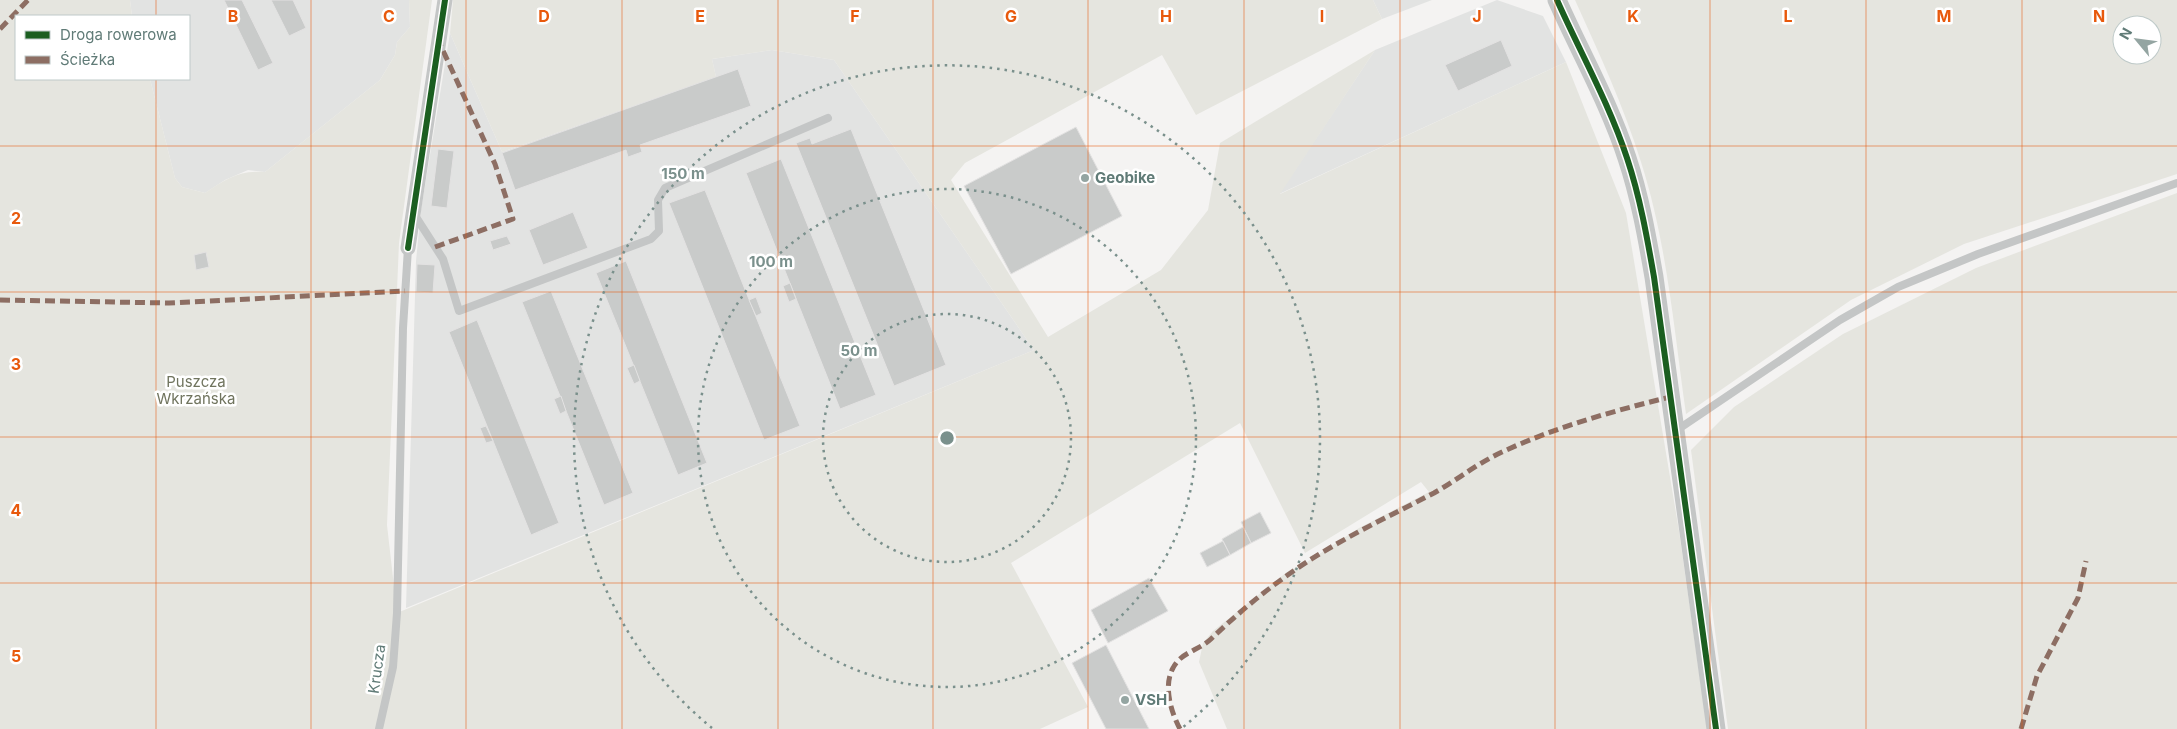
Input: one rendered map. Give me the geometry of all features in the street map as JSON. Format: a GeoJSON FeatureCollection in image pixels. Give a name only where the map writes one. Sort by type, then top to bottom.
{"type":"FeatureCollection","features":[{"type":"Feature","properties":{"kind":"street"},"geometry":{"type":"LineString","coordinates":[[408,248],[445,0]]}},
{"type":"Feature","properties":{"kind":"street"},"geometry":{"type":"LineString","coordinates":[[1557,0],[1600,90],[1627,157],[1642,215],[1654,278],[1716,729]]}},
{"type":"Feature","properties":{"kind":"lane"},"geometry":{"type":"LineString","coordinates":[[413,212],[443,258],[459,311],[651,240],[659,231],[658,200],[665,188],[828,118]]}},
{"type":"Feature","properties":{"kind":"lane"},"geometry":{"type":"LineString","coordinates":[[1675,431],[1840,320],[1898,287],[1978,254],[2177,183]]}},
{"type":"Feature","properties":{"kind":"lane","name":"Krucza"},"geometry":{"type":"LineString","coordinates":[[379,729],[393,667],[397,613],[402,328],[408,248]]}},
{"type":"Feature","properties":{"kind":"shaded area"},"geometry":{"type":"Polygon","coordinates":[[[130,0],[409,0],[410,27],[397,42],[395,55],[380,80],[265,172],[248,170],[225,180],[205,193],[182,187],[175,178],[150,80],[190,80],[190,15],[132,15],[130,0]]]}},
{"type":"Feature","properties":{"kind":"shaded area"},"geometry":{"type":"Polygon","coordinates":[[[1373,0],[1432,0],[1382,19],[1373,0]]]}},
{"type":"Feature","properties":{"kind":"shaded area"},"geometry":{"type":"Polygon","coordinates":[[[1497,0],[1543,16],[1566,62],[1279,194],[1375,50],[1497,0]]]}},
{"type":"Feature","properties":{"kind":"shaded area"},"geometry":{"type":"Polygon","coordinates":[[[450,33],[502,152],[716,77],[712,59],[772,50],[834,60],[1034,350],[406,608],[416,261],[421,210],[450,33]]]}},
{"type":"Feature","properties":{"kind":"green space","name":"Puszcza Wkrzańska"},"geometry":{"type":"Polygon","coordinates":[[[0,0],[130,0],[132,15],[15,15],[15,80],[150,80],[175,178],[182,187],[205,193],[233,176],[248,172],[265,172],[380,80],[395,55],[397,42],[410,27],[409,0],[432,0],[399,243],[387,525],[397,613],[1034,350],[834,60],[772,50],[712,59],[716,77],[502,152],[450,33],[453,0],[1373,0],[1382,19],[1196,115],[1162,55],[965,163],[951,180],[1048,337],[1161,270],[1208,210],[1220,143],[1375,50],[1280,194],[1566,62],[1626,213],[1679,531],[1707,729],[1227,729],[1199,662],[1203,643],[1213,631],[1287,572],[1307,562],[1359,528],[1429,492],[1421,482],[1305,553],[1240,423],[1011,563],[1088,707],[1040,729],[0,729],[0,0]]]}},
{"type":"Feature","properties":{"kind":"green space"},"geometry":{"type":"Polygon","coordinates":[[[1575,0],[2177,0],[2177,174],[1964,244],[1851,300],[1686,414],[1664,255],[1641,162],[1611,80],[1575,0]]]}},
{"type":"Feature","properties":{"kind":"green space"},"geometry":{"type":"Polygon","coordinates":[[[2177,193],[2177,729],[1728,729],[1691,450],[1734,407],[1843,334],[1976,268],[2177,193]]]}},
{"type":"Feature","properties":{"kind":"building"},"geometry":{"type":"Polygon","coordinates":[[[224,0],[242,0],[273,63],[258,70],[224,0]]]}},
{"type":"Feature","properties":{"kind":"building"},"geometry":{"type":"Polygon","coordinates":[[[271,0],[293,0],[306,28],[289,36],[271,0]]]}},
{"type":"Feature","properties":{"kind":"building"},"geometry":{"type":"Polygon","coordinates":[[[1501,40],[1512,66],[1458,91],[1445,65],[1501,40]]]}},
{"type":"Feature","properties":{"kind":"building"},"geometry":{"type":"Polygon","coordinates":[[[738,69],[751,106],[640,145],[642,152],[628,157],[626,150],[515,190],[502,153],[738,69]]]}},
{"type":"Feature","properties":{"kind":"building"},"geometry":{"type":"Polygon","coordinates":[[[1076,127],[1122,216],[1011,274],[964,186],[1076,127]]]}},
{"type":"Feature","properties":{"kind":"building"},"geometry":{"type":"Polygon","coordinates":[[[851,129],[946,365],[894,386],[796,143],[810,138],[812,144],[851,129]]]}},
{"type":"Feature","properties":{"kind":"building"},"geometry":{"type":"Polygon","coordinates":[[[438,149],[454,151],[447,208],[431,206],[438,149]]]}},
{"type":"Feature","properties":{"kind":"building"},"geometry":{"type":"Polygon","coordinates":[[[781,159],[876,395],[840,409],[746,173],[781,159]]]}},
{"type":"Feature","properties":{"kind":"building"},"geometry":{"type":"Polygon","coordinates":[[[705,190],[800,426],[764,440],[669,203],[705,190]]]}},
{"type":"Feature","properties":{"kind":"building"},"geometry":{"type":"Polygon","coordinates":[[[573,212],[588,248],[543,265],[529,230],[573,212]]]}},
{"type":"Feature","properties":{"kind":"building"},"geometry":{"type":"Polygon","coordinates":[[[507,236],[511,244],[493,250],[490,241],[507,236]]]}},
{"type":"Feature","properties":{"kind":"building"},"geometry":{"type":"Polygon","coordinates":[[[206,252],[209,267],[196,270],[194,255],[206,252]]]}},
{"type":"Feature","properties":{"kind":"building"},"geometry":{"type":"Polygon","coordinates":[[[626,261],[707,463],[678,475],[596,273],[626,261]]]}},
{"type":"Feature","properties":{"kind":"building"},"geometry":{"type":"Polygon","coordinates":[[[417,264],[435,265],[433,293],[416,292],[417,264]]]}},
{"type":"Feature","properties":{"kind":"building"},"geometry":{"type":"Polygon","coordinates":[[[790,283],[796,299],[789,302],[783,286],[790,283]]]}},
{"type":"Feature","properties":{"kind":"building"},"geometry":{"type":"Polygon","coordinates":[[[551,291],[633,493],[604,505],[522,302],[551,291]]]}},
{"type":"Feature","properties":{"kind":"building"},"geometry":{"type":"Polygon","coordinates":[[[756,297],[762,313],[756,316],[749,300],[756,297]]]}},
{"type":"Feature","properties":{"kind":"building"},"geometry":{"type":"Polygon","coordinates":[[[477,320],[559,523],[531,535],[449,332],[477,320]]]}},
{"type":"Feature","properties":{"kind":"building"},"geometry":{"type":"Polygon","coordinates":[[[634,365],[640,381],[634,384],[627,368],[634,365]]]}},
{"type":"Feature","properties":{"kind":"building"},"geometry":{"type":"Polygon","coordinates":[[[561,396],[566,411],[560,414],[554,399],[561,396]]]}},
{"type":"Feature","properties":{"kind":"building"},"geometry":{"type":"Polygon","coordinates":[[[486,426],[493,441],[486,443],[480,428],[486,426]]]}},
{"type":"Feature","properties":{"kind":"building"},"geometry":{"type":"Polygon","coordinates":[[[1260,512],[1271,533],[1251,543],[1241,522],[1260,512]]]}},
{"type":"Feature","properties":{"kind":"building"},"geometry":{"type":"Polygon","coordinates":[[[1243,527],[1251,543],[1230,555],[1222,539],[1243,527]]]}},
{"type":"Feature","properties":{"kind":"building"},"geometry":{"type":"Polygon","coordinates":[[[1223,541],[1230,555],[1207,567],[1200,553],[1223,541]]]}},
{"type":"Feature","properties":{"kind":"building"},"geometry":{"type":"Polygon","coordinates":[[[1149,578],[1168,611],[1108,643],[1091,610],[1149,578]]]}},
{"type":"Feature","properties":{"kind":"building"},"geometry":{"type":"Polygon","coordinates":[[[1106,645],[1149,729],[1106,729],[1072,663],[1106,645]]]}},
{"type":"Feature","properties":{"kind":"marked path"},"geometry":{"type":"LineString","coordinates":[[0,29],[28,0]]}},
{"type":"Feature","properties":{"kind":"marked path"},"geometry":{"type":"LineString","coordinates":[[435,247],[513,219],[495,164],[440,44]]}},
{"type":"Feature","properties":{"kind":"marked path"},"geometry":{"type":"LineString","coordinates":[[0,300],[169,303],[405,291]]}},
{"type":"Feature","properties":{"kind":"marked path"},"geometry":{"type":"LineString","coordinates":[[1180,729],[1171,707],[1168,691],[1170,675],[1176,663],[1180,658],[1206,643],[1250,604],[1292,572],[1344,540],[1434,493],[1484,461],[1502,452],[1585,420],[1670,397]]}},
{"type":"Feature","properties":{"kind":"marked path"},"geometry":{"type":"LineString","coordinates":[[2021,729],[2037,676],[2078,598],[2086,561]]}},
{"type":"Feature","properties":{"kind":"cycle path"},"geometry":{"type":"LineString","coordinates":[[408,248],[445,0]]}},
{"type":"Feature","properties":{"kind":"cycle path"},"geometry":{"type":"LineString","coordinates":[[1557,0],[1620,138],[1632,173],[1643,217],[1654,277],[1716,729]]}},
{"type":"Feature","properties":{"kind":"place","name":"Geobike"},"geometry":{"type":"Point","coordinates":[1085,178]}},
{"type":"Feature","properties":{"kind":"place","name":"VSH"},"geometry":{"type":"Point","coordinates":[1125,700]}}]}
